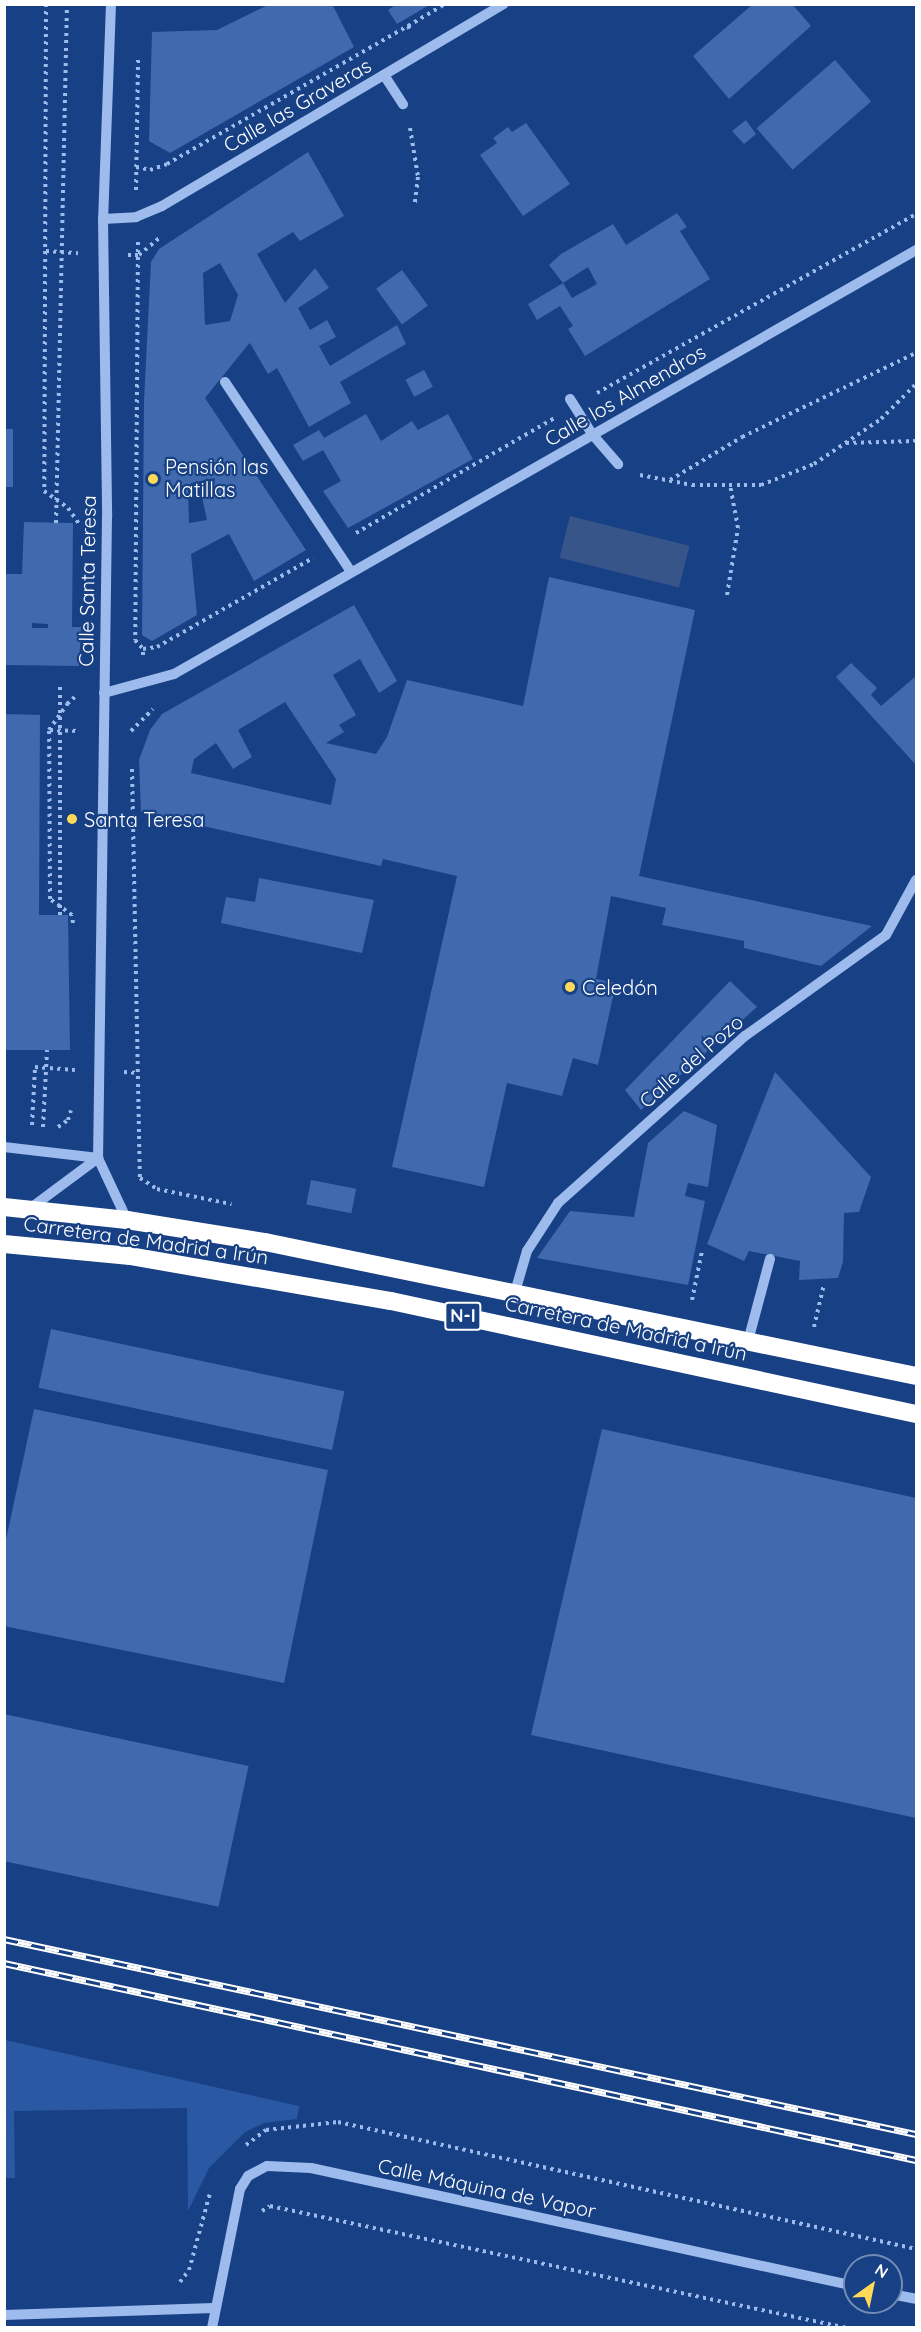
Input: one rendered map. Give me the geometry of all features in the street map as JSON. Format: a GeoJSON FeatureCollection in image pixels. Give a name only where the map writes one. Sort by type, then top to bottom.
{"type":"FeatureCollection","features":[{"type":"Feature","properties":{"kind":"highway","name":"Carretera de Madrid a Irún"},"geometry":{"type":"LineString","coordinates":[[4,1207],[127,1220],[265,1242],[916,1376]]}},
{"type":"Feature","properties":{"kind":"highway","name":"Carretera de Madrid a Irún"},"geometry":{"type":"LineString","coordinates":[[4,1244],[130,1256],[357,1295],[916,1414]]}},
{"type":"Feature","properties":{"kind":"street","name":"Calle Santa Teresa"},"geometry":{"type":"LineString","coordinates":[[111,4],[103,219],[107,517],[98,1158],[127,1220]]}},
{"type":"Feature","properties":{"kind":"street","name":"Calle las Graveras"},"geometry":{"type":"LineString","coordinates":[[103,219],[135,217],[162,206],[504,4]]}},
{"type":"Feature","properties":{"kind":"street"},"geometry":{"type":"LineString","coordinates":[[384,75],[403,104]]}},
{"type":"Feature","properties":{"kind":"street","name":"Calle los Almendros"},"geometry":{"type":"LineString","coordinates":[[104,693],[174,674],[916,250]]}},
{"type":"Feature","properties":{"kind":"street"},"geometry":{"type":"LineString","coordinates":[[225,382],[351,573]]}},
{"type":"Feature","properties":{"kind":"street"},"geometry":{"type":"LineString","coordinates":[[572,403],[592,435],[618,464]]}},
{"type":"Feature","properties":{"kind":"street","name":"Calle del Pozo"},"geometry":{"type":"LineString","coordinates":[[515,1292],[527,1251],[558,1203],[745,1036],[886,935],[916,880]]}},
{"type":"Feature","properties":{"kind":"street"},"geometry":{"type":"LineString","coordinates":[[4,1147],[98,1158]]}},
{"type":"Feature","properties":{"kind":"street"},"geometry":{"type":"LineString","coordinates":[[28,1209],[98,1158]]}},
{"type":"Feature","properties":{"kind":"street"},"geometry":{"type":"LineString","coordinates":[[748,1341],[770,1259]]}},
{"type":"Feature","properties":{"kind":"street","name":"Calle Máquina de Vapor"},"geometry":{"type":"LineString","coordinates":[[213,2328],[214,2308],[240,2189],[248,2176],[267,2166],[311,2168],[843,2283]]}},
{"type":"Feature","properties":{"kind":"street"},"geometry":{"type":"LineString","coordinates":[[4,2315],[214,2308]]}},
{"type":"Feature","properties":{"kind":"path"},"geometry":{"type":"LineString","coordinates":[[46,4],[44,491],[56,499],[79,523],[79,534]]}},
{"type":"Feature","properties":{"kind":"path"},"geometry":{"type":"LineString","coordinates":[[57,523],[67,4]]}},
{"type":"Feature","properties":{"kind":"path"},"geometry":{"type":"LineString","coordinates":[[408,26],[445,4]]}},
{"type":"Feature","properties":{"kind":"path"},"geometry":{"type":"LineString","coordinates":[[138,51],[135,217],[139,255],[135,640],[143,650]]}},
{"type":"Feature","properties":{"kind":"path"},"geometry":{"type":"LineString","coordinates":[[403,104],[418,177],[415,203]]}},
{"type":"Feature","properties":{"kind":"path"},"geometry":{"type":"LineString","coordinates":[[334,546],[572,403],[916,214]]}},
{"type":"Feature","properties":{"kind":"path"},"geometry":{"type":"LineString","coordinates":[[669,481],[742,437],[916,353]]}},
{"type":"Feature","properties":{"kind":"path"},"geometry":{"type":"LineString","coordinates":[[618,464],[634,473],[669,481],[761,485],[814,464],[881,419],[916,384]]}},
{"type":"Feature","properties":{"kind":"path"},"geometry":{"type":"LineString","coordinates":[[845,443],[916,441]]}},
{"type":"Feature","properties":{"kind":"path"},"geometry":{"type":"LineString","coordinates":[[727,595],[738,528],[730,485]]}},
{"type":"Feature","properties":{"kind":"path"},"geometry":{"type":"LineString","coordinates":[[60,686],[60,915]]}},
{"type":"Feature","properties":{"kind":"path"},"geometry":{"type":"LineString","coordinates":[[72,915],[50,899],[49,730],[60,713],[83,689]]}},
{"type":"Feature","properties":{"kind":"path"},"geometry":{"type":"LineString","coordinates":[[131,731],[132,743]]}},
{"type":"Feature","properties":{"kind":"path"},"geometry":{"type":"LineString","coordinates":[[132,767],[138,1170]]}},
{"type":"Feature","properties":{"kind":"path"},"geometry":{"type":"LineString","coordinates":[[42,1152],[47,1050]]}},
{"type":"Feature","properties":{"kind":"path"},"geometry":{"type":"LineString","coordinates":[[31,1128],[35,1067],[75,1070],[74,1080]]}},
{"type":"Feature","properties":{"kind":"path"},"geometry":{"type":"LineString","coordinates":[[54,1130],[68,1120],[72,1099]]}},
{"type":"Feature","properties":{"kind":"path"},"geometry":{"type":"LineString","coordinates":[[692,1299],[702,1251]]}},
{"type":"Feature","properties":{"kind":"path"},"geometry":{"type":"LineString","coordinates":[[814,1327],[824,1284]]}},
{"type":"Feature","properties":{"kind":"path"},"geometry":{"type":"LineString","coordinates":[[247,2144],[266,2130],[338,2122],[916,2249]]}},
{"type":"Feature","properties":{"kind":"path"},"geometry":{"type":"LineString","coordinates":[[258,2220],[262,2211],[270,2206],[847,2328]]}},
{"type":"Feature","properties":{"kind":"shaded area"},"geometry":{"type":"Polygon","coordinates":[[[570,516],[689,546],[679,587],[560,558],[570,516]]]}},
{"type":"Feature","properties":{"kind":"shaded area"},"geometry":{"type":"Polygon","coordinates":[[[5,2040],[299,2106],[297,2119],[264,2123],[245,2132],[209,2168],[188,2211],[187,2108],[14,2111],[15,2178],[5,2178],[5,2040]]]}},
{"type":"Feature","properties":{"kind":"building"},"geometry":{"type":"Polygon","coordinates":[[[270,4],[332,4],[354,47],[170,153],[149,141],[152,32],[217,30],[270,4]]]}},
{"type":"Feature","properties":{"kind":"building"},"geometry":{"type":"Polygon","coordinates":[[[397,4],[431,4],[397,24],[388,10],[397,4]]]}},
{"type":"Feature","properties":{"kind":"building"},"geometry":{"type":"Polygon","coordinates":[[[753,4],[792,4],[811,26],[729,99],[693,56],[753,4]]]}},
{"type":"Feature","properties":{"kind":"building"},"geometry":{"type":"Polygon","coordinates":[[[835,60],[871,102],[793,170],[757,128],[835,60]]]}},
{"type":"Feature","properties":{"kind":"building"},"geometry":{"type":"Polygon","coordinates":[[[746,120],[756,134],[744,144],[732,131],[746,120]]]}},
{"type":"Feature","properties":{"kind":"building"},"geometry":{"type":"Polygon","coordinates":[[[526,123],[570,184],[523,216],[480,155],[497,143],[493,138],[508,127],[512,132],[526,123]]]}},
{"type":"Feature","properties":{"kind":"building"},"geometry":{"type":"Polygon","coordinates":[[[308,152],[344,216],[300,241],[293,232],[257,254],[285,303],[315,268],[329,288],[298,308],[310,330],[327,320],[336,337],[319,346],[330,366],[397,325],[406,344],[340,382],[351,403],[309,427],[277,368],[268,374],[250,343],[247,346],[205,398],[306,550],[254,581],[229,534],[191,554],[197,615],[152,641],[142,635],[144,400],[151,262],[159,249],[308,152]],[[220,263],[203,273],[205,325],[230,321],[238,295],[220,263]],[[215,478],[191,483],[193,489],[188,490],[189,523],[207,520],[200,488],[214,485],[215,478]]]}},
{"type":"Feature","properties":{"kind":"building"},"geometry":{"type":"Polygon","coordinates":[[[677,213],[687,227],[680,231],[710,279],[585,356],[568,329],[573,326],[560,306],[537,320],[528,304],[563,283],[549,265],[561,254],[613,224],[626,245],[677,213]],[[588,267],[563,283],[572,298],[597,284],[588,267]]]}},
{"type":"Feature","properties":{"kind":"building"},"geometry":{"type":"Polygon","coordinates":[[[402,270],[428,306],[402,324],[376,289],[402,270]]]}},
{"type":"Feature","properties":{"kind":"building"},"geometry":{"type":"Polygon","coordinates":[[[424,370],[433,387],[414,397],[405,380],[424,370]]]}},
{"type":"Feature","properties":{"kind":"building"},"geometry":{"type":"Polygon","coordinates":[[[366,414],[381,441],[412,421],[418,430],[448,414],[473,459],[348,528],[323,491],[341,481],[323,450],[303,461],[293,445],[319,430],[324,438],[366,414]]]}},
{"type":"Feature","properties":{"kind":"building"},"geometry":{"type":"Polygon","coordinates":[[[4,429],[13,429],[13,487],[4,487],[4,429]]]}},
{"type":"Feature","properties":{"kind":"building"},"geometry":{"type":"Polygon","coordinates":[[[24,522],[73,523],[72,627],[81,627],[79,666],[4,665],[4,574],[22,574],[24,522]],[[32,623],[32,628],[48,628],[48,624],[32,623]]]}},
{"type":"Feature","properties":{"kind":"building"},"geometry":{"type":"Polygon","coordinates":[[[549,577],[695,610],[639,876],[872,926],[821,966],[744,948],[744,941],[662,925],[666,908],[611,896],[596,979],[616,983],[598,1065],[573,1058],[562,1096],[507,1083],[484,1187],[392,1167],[457,876],[383,859],[381,866],[141,812],[139,760],[150,730],[162,714],[354,605],[397,681],[379,693],[360,659],[333,675],[356,715],[339,725],[344,732],[326,743],[376,754],[387,737],[407,680],[523,706],[549,577]],[[285,702],[238,730],[252,757],[233,769],[216,743],[194,759],[191,773],[331,805],[336,779],[285,702]]]}},
{"type":"Feature","properties":{"kind":"building"},"geometry":{"type":"Polygon","coordinates":[[[851,663],[877,688],[871,695],[881,706],[916,676],[916,765],[836,677],[851,663]]]}},
{"type":"Feature","properties":{"kind":"building"},"geometry":{"type":"Polygon","coordinates":[[[4,714],[40,715],[39,915],[68,915],[70,1050],[4,1050],[4,714]]]}},
{"type":"Feature","properties":{"kind":"building"},"geometry":{"type":"Polygon","coordinates":[[[259,878],[374,900],[362,953],[221,923],[226,897],[255,902],[259,878]]]}},
{"type":"Feature","properties":{"kind":"building"},"geometry":{"type":"Polygon","coordinates":[[[730,981],[757,1007],[641,1110],[625,1090],[730,981]]]}},
{"type":"Feature","properties":{"kind":"building"},"geometry":{"type":"Polygon","coordinates":[[[775,1072],[871,1177],[859,1212],[844,1213],[843,1262],[838,1278],[799,1280],[800,1261],[749,1251],[744,1261],[707,1244],[775,1072]]]}},
{"type":"Feature","properties":{"kind":"building"},"geometry":{"type":"Polygon","coordinates":[[[684,1111],[717,1125],[708,1187],[688,1183],[685,1196],[705,1201],[688,1285],[537,1258],[570,1211],[634,1217],[648,1143],[684,1111]]]}},
{"type":"Feature","properties":{"kind":"building"},"geometry":{"type":"Polygon","coordinates":[[[311,1180],[356,1189],[351,1213],[306,1205],[311,1180]]]}},
{"type":"Feature","properties":{"kind":"building"},"geometry":{"type":"Polygon","coordinates":[[[51,1329],[344,1391],[332,1450],[39,1388],[51,1329]]]}},
{"type":"Feature","properties":{"kind":"building"},"geometry":{"type":"Polygon","coordinates":[[[34,1409],[328,1470],[284,1683],[4,1626],[4,1549],[34,1409]]]}},
{"type":"Feature","properties":{"kind":"building"},"geometry":{"type":"Polygon","coordinates":[[[602,1429],[916,1498],[916,1818],[531,1735],[602,1429]]]}},
{"type":"Feature","properties":{"kind":"building"},"geometry":{"type":"Polygon","coordinates":[[[4,1714],[249,1766],[219,1907],[4,1861],[4,1714]]]}},
{"type":"Feature","properties":{"kind":"railway"},"geometry":{"type":"LineString","coordinates":[[4,1939],[916,2134]]}},
{"type":"Feature","properties":{"kind":"railway"},"geometry":{"type":"LineString","coordinates":[[4,1963],[916,2160]]}},
{"type":"Feature","properties":{"kind":"place","name":"Pensión las Matillas"},"geometry":{"type":"Point","coordinates":[153,479]}},
{"type":"Feature","properties":{"kind":"place","name":"Santa Teresa"},"geometry":{"type":"Point","coordinates":[72,819]}},
{"type":"Feature","properties":{"kind":"place","name":"Celedón"},"geometry":{"type":"Point","coordinates":[570,987]}}]}
